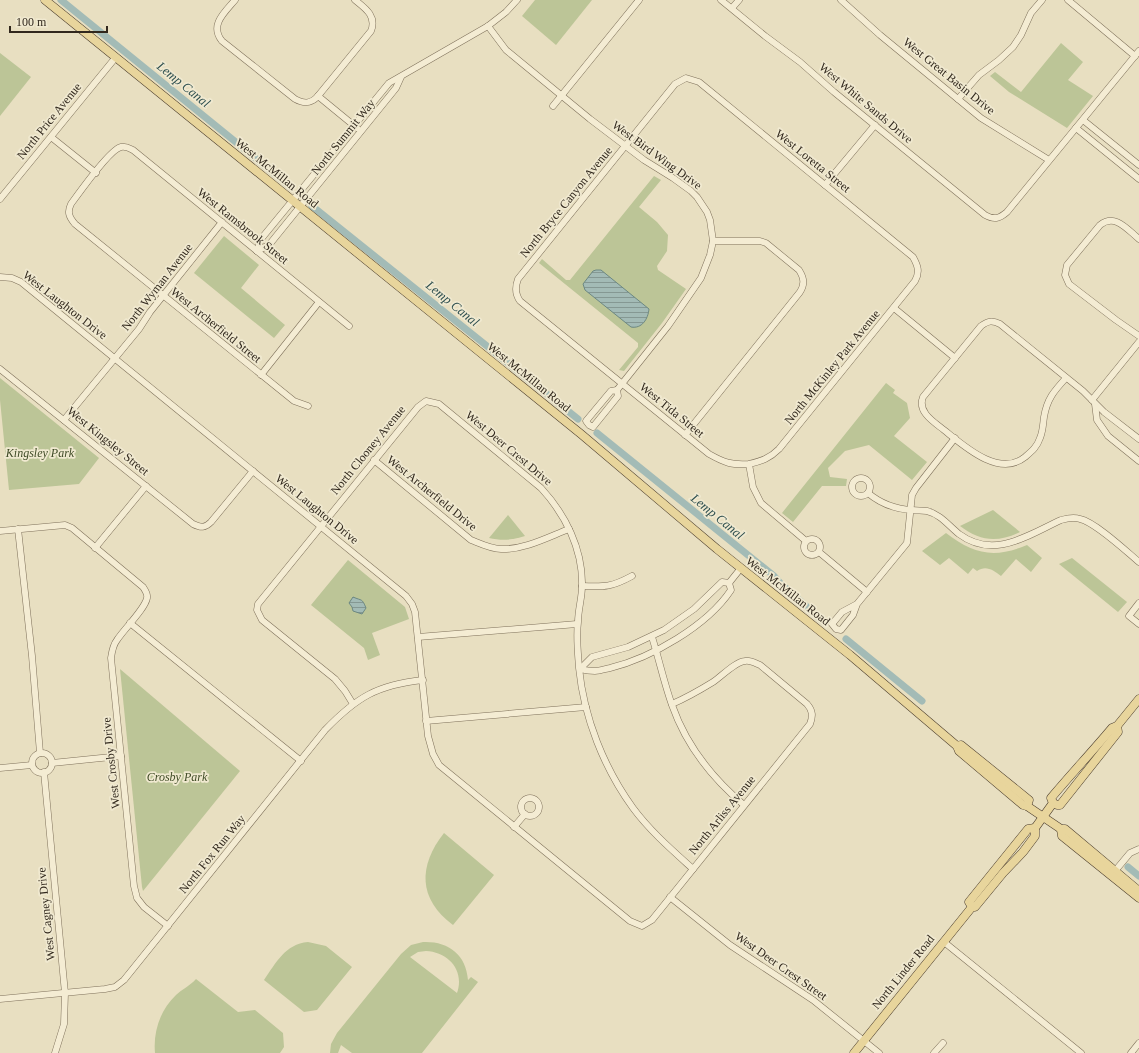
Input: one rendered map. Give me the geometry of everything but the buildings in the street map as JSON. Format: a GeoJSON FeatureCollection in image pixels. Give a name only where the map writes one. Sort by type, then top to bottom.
{"type":"FeatureCollection","features":[{"type":"Feature","properties":{"kind":"main road","name":"West McMillan Road"},"geometry":{"type":"LineString","coordinates":[[46,0],[581,434],[957,746],[959,751],[998,785],[1061,830],[1065,830],[1139,891]]}},
{"type":"Feature","properties":{"kind":"main road","name":"North Linder Road"},"geometry":{"type":"LineString","coordinates":[[854,1053],[972,907],[968,902],[1028,829],[1035,828],[1053,803],[1060,805],[1118,732],[1117,726],[1139,699]]}},
{"type":"Feature","properties":{"kind":"main road","name":"West McMillan Road"},"geometry":{"type":"LineString","coordinates":[[1061,830],[1061,835],[1139,898]]}},
{"type":"Feature","properties":{"kind":"street"},"geometry":{"type":"LineString","coordinates":[[235,0],[219,20],[217,31],[218,36],[222,41],[294,100],[302,103],[314,101],[371,31],[373,19],[367,10],[355,0]]}},
{"type":"Feature","properties":{"kind":"street","name":"North Summit Way"},"geometry":{"type":"LineString","coordinates":[[257,251],[261,239],[389,83],[488,26],[506,12],[517,0]]}},
{"type":"Feature","properties":{"kind":"street"},"geometry":{"type":"LineString","coordinates":[[553,106],[639,0]]}},
{"type":"Feature","properties":{"kind":"street","name":"West White Sands Drive"},"geometry":{"type":"LineString","coordinates":[[721,0],[800,62],[984,215],[991,218],[997,218],[1007,212],[1049,160]]}},
{"type":"Feature","properties":{"kind":"street"},"geometry":{"type":"LineString","coordinates":[[732,8],[739,0]]}},
{"type":"Feature","properties":{"kind":"street","name":"West Great Basin Drive"},"geometry":{"type":"LineString","coordinates":[[843,0],[880,35],[981,118],[1049,160]]}},
{"type":"Feature","properties":{"kind":"street"},"geometry":{"type":"LineString","coordinates":[[958,98],[979,75],[1013,47],[1021,36],[1031,13],[1042,0]]}},
{"type":"Feature","properties":{"kind":"street"},"geometry":{"type":"LineString","coordinates":[[1049,160],[1137,54],[1068,0]]}},
{"type":"Feature","properties":{"kind":"street","name":"West Bird Wing Drive"},"geometry":{"type":"LineString","coordinates":[[488,26],[506,50],[625,146],[652,166],[682,184],[697,197],[703,205],[710,220],[713,241]]}},
{"type":"Feature","properties":{"kind":"street","name":"North Price Avenue"},"geometry":{"type":"LineString","coordinates":[[0,199],[116,57]]}},
{"type":"Feature","properties":{"kind":"street","name":"North Summit Way"},"geometry":{"type":"LineString","coordinates":[[257,251],[268,245],[300,207],[396,88],[400,77]]}},
{"type":"Feature","properties":{"kind":"street","name":"North Bryce Canyon Avenue"},"geometry":{"type":"LineString","coordinates":[[516,289],[518,279],[625,146],[675,84],[686,78]]}},
{"type":"Feature","properties":{"kind":"street","name":"West Loretta Street"},"geometry":{"type":"LineString","coordinates":[[686,78],[699,82],[913,257],[918,269]]}},
{"type":"Feature","properties":{"kind":"street"},"geometry":{"type":"LineString","coordinates":[[318,96],[361,131]]}},
{"type":"Feature","properties":{"kind":"street"},"geometry":{"type":"LineString","coordinates":[[1083,120],[1139,165]]}},
{"type":"Feature","properties":{"kind":"street"},"geometry":{"type":"LineString","coordinates":[[825,185],[875,125]]}},
{"type":"Feature","properties":{"kind":"street"},"geometry":{"type":"LineString","coordinates":[[1076,128],[1139,179]]}},
{"type":"Feature","properties":{"kind":"street"},"geometry":{"type":"LineString","coordinates":[[51,137],[96,173]]}},
{"type":"Feature","properties":{"kind":"street","name":"West Ramsbrook Street"},"geometry":{"type":"LineString","coordinates":[[96,173],[112,152],[122,147],[127,147],[133,150],[349,326]]}},
{"type":"Feature","properties":{"kind":"street","name":"West Archerfield Street"},"geometry":{"type":"LineString","coordinates":[[96,173],[69,208],[68,214],[75,224],[294,401],[308,406]]}},
{"type":"Feature","properties":{"kind":"street"},"geometry":{"type":"LineString","coordinates":[[1139,239],[1119,222],[1109,220],[1100,225],[1067,265],[1064,275],[1069,284],[1139,336]]}},
{"type":"Feature","properties":{"kind":"street","name":"North Wyman Avenue"},"geometry":{"type":"LineString","coordinates":[[64,420],[139,329],[163,296],[222,222]]}},
{"type":"Feature","properties":{"kind":"street"},"geometry":{"type":"LineString","coordinates":[[581,434],[589,425],[593,427],[618,396],[617,390],[668,326],[701,278],[713,241],[760,241],[766,243],[799,270],[804,281],[803,287],[685,435]]}},
{"type":"Feature","properties":{"kind":"street","name":"North McKinley Park Avenue"},"geometry":{"type":"LineString","coordinates":[[749,464],[762,461],[780,449],[915,281],[918,275],[918,269]]}},
{"type":"Feature","properties":{"kind":"street","name":"West Laughton Drive"},"geometry":{"type":"LineString","coordinates":[[0,277],[12,278],[21,282],[406,596],[412,604],[415,612],[428,736],[433,754],[439,765],[630,921],[642,926]]}},
{"type":"Feature","properties":{"kind":"street","name":"West Tida Street"},"geometry":{"type":"LineString","coordinates":[[516,289],[516,295],[520,301],[709,454],[723,462],[737,465],[749,464]]}},
{"type":"Feature","properties":{"kind":"street"},"geometry":{"type":"LineString","coordinates":[[261,375],[319,302]]}},
{"type":"Feature","properties":{"kind":"street"},"geometry":{"type":"LineString","coordinates":[[894,308],[955,358]]}},
{"type":"Feature","properties":{"kind":"street"},"geometry":{"type":"LineString","coordinates":[[1066,378],[1051,395],[1047,403],[1042,433],[1034,450],[1022,459],[1011,463],[999,463],[978,456],[926,415],[921,402],[923,397],[981,326],[989,321],[994,321],[1000,324],[1082,390],[1093,402],[1139,439]]}},
{"type":"Feature","properties":{"kind":"street"},"geometry":{"type":"LineString","coordinates":[[1093,402],[1139,342]]}},
{"type":"Feature","properties":{"kind":"street","name":"West Kingsley Street"},"geometry":{"type":"LineString","coordinates":[[0,369],[193,524],[202,527],[207,526],[253,471]]}},
{"type":"Feature","properties":{"kind":"street","name":"North Clooney Avenue"},"geometry":{"type":"LineString","coordinates":[[353,704],[345,690],[335,679],[262,620],[257,610],[261,599],[320,526],[418,407],[426,401]]}},
{"type":"Feature","properties":{"kind":"street","name":"West Deer Crest Drive"},"geometry":{"type":"LineString","coordinates":[[426,401],[438,404],[541,488],[562,514],[576,550],[582,586],[577,624],[580,669],[586,707],[599,745],[616,780],[634,809],[666,845],[693,869]]}},
{"type":"Feature","properties":{"kind":"street"},"geometry":{"type":"LineString","coordinates":[[1093,402],[1097,420],[1108,436],[1139,461]]}},
{"type":"Feature","properties":{"kind":"street"},"geometry":{"type":"LineString","coordinates":[[857,604],[842,612],[832,624],[836,629],[842,630],[853,615],[857,604],[907,543],[912,495],[955,438]]}},
{"type":"Feature","properties":{"kind":"street","name":"West Archerfield Drive"},"geometry":{"type":"LineString","coordinates":[[374,460],[471,540],[485,546],[501,549],[516,548],[569,529]]}},
{"type":"Feature","properties":{"kind":"street"},"geometry":{"type":"LineString","coordinates":[[749,464],[753,487],[761,503],[806,541]]}},
{"type":"Feature","properties":{"kind":"street"},"geometry":{"type":"LineString","coordinates":[[0,531],[65,525],[72,528],[95,548],[146,486]]}},
{"type":"Feature","properties":{"kind":"street"},"geometry":{"type":"LineString","coordinates":[[868,493],[885,505],[911,510],[927,511],[935,514],[961,535],[974,542],[988,546],[1002,546],[1061,520],[1078,518],[1090,523],[1139,562]]}},
{"type":"Feature","properties":{"kind":"street"},"geometry":{"type":"LineString","coordinates":[[18,529],[40,753]]}},
{"type":"Feature","properties":{"kind":"street"},"geometry":{"type":"LineString","coordinates":[[811,538],[819,541],[821,546],[819,552],[815,555],[807,553],[804,546],[806,541],[811,538]]}},
{"type":"Feature","properties":{"kind":"street","name":"West Crosby Drive"},"geometry":{"type":"LineString","coordinates":[[95,548],[143,587],[147,595],[145,604],[117,640],[113,648],[111,658],[134,886],[137,898],[144,907],[168,926]]}},
{"type":"Feature","properties":{"kind":"street"},"geometry":{"type":"LineString","coordinates":[[819,552],[867,592]]}},
{"type":"Feature","properties":{"kind":"street"},"geometry":{"type":"LineString","coordinates":[[729,583],[741,568]]}},
{"type":"Feature","properties":{"kind":"street"},"geometry":{"type":"LineString","coordinates":[[582,586],[605,587],[620,583],[632,576]]}},
{"type":"Feature","properties":{"kind":"street"},"geometry":{"type":"LineString","coordinates":[[580,669],[592,657],[628,647],[652,637],[694,609],[722,582],[729,583]]}},
{"type":"Feature","properties":{"kind":"street"},"geometry":{"type":"LineString","coordinates":[[580,669],[596,671],[618,666],[634,661],[656,651],[698,624],[725,599],[731,590],[729,583]]}},
{"type":"Feature","properties":{"kind":"street"},"geometry":{"type":"LineString","coordinates":[[1139,603],[1129,616],[1139,624]]}},
{"type":"Feature","properties":{"kind":"street"},"geometry":{"type":"LineString","coordinates":[[130,623],[301,761]]}},
{"type":"Feature","properties":{"kind":"street"},"geometry":{"type":"LineString","coordinates":[[418,637],[577,624]]}},
{"type":"Feature","properties":{"kind":"street"},"geometry":{"type":"LineString","coordinates":[[828,638],[836,629]]}},
{"type":"Feature","properties":{"kind":"street"},"geometry":{"type":"LineString","coordinates":[[652,637],[672,704],[684,732],[701,760],[713,776],[728,792],[744,805]]}},
{"type":"Feature","properties":{"kind":"street","name":"North Arliss Avenue"},"geometry":{"type":"LineString","coordinates":[[642,926],[652,920],[810,724],[812,713],[807,704],[760,665],[746,660],[739,662],[714,681],[672,704]]}},
{"type":"Feature","properties":{"kind":"street","name":"North Fox Run Way"},"geometry":{"type":"LineString","coordinates":[[0,999],[115,987],[124,980],[330,725],[340,715],[360,699],[378,690],[400,683],[423,680]]}},
{"type":"Feature","properties":{"kind":"street"},"geometry":{"type":"LineString","coordinates":[[426,721],[586,707]]}},
{"type":"Feature","properties":{"kind":"street"},"geometry":{"type":"LineString","coordinates":[[40,753],[48,755],[52,763],[50,768],[44,772],[36,771],[32,765],[34,757],[40,753]]}},
{"type":"Feature","properties":{"kind":"street"},"geometry":{"type":"LineString","coordinates":[[52,763],[121,756]]}},
{"type":"Feature","properties":{"kind":"street"},"geometry":{"type":"LineString","coordinates":[[0,768],[32,765]]}},
{"type":"Feature","properties":{"kind":"street","name":"West Cagney Drive"},"geometry":{"type":"LineString","coordinates":[[44,772],[65,993],[64,1024],[55,1053]]}},
{"type":"Feature","properties":{"kind":"street"},"geometry":{"type":"LineString","coordinates":[[514,827],[525,814]]}},
{"type":"Feature","properties":{"kind":"street"},"geometry":{"type":"LineString","coordinates":[[1114,871],[1130,853],[1139,849]]}},
{"type":"Feature","properties":{"kind":"street","name":"West Deer Crest Street"},"geometry":{"type":"LineString","coordinates":[[670,897],[730,945],[813,1000],[879,1053]]}},
{"type":"Feature","properties":{"kind":"street"},"geometry":{"type":"LineString","coordinates":[[944,942],[1081,1053]]}},
{"type":"Feature","properties":{"kind":"street"},"geometry":{"type":"LineString","coordinates":[[934,1053],[943,1043]]}},
{"type":"Feature","properties":{"kind":"street"},"geometry":{"type":"LineString","coordinates":[[1131,1053],[1139,1043]]}},
{"type":"Feature","properties":{"kind":"green space"},"geometry":{"type":"Polygon","coordinates":[[[535,0],[592,0],[556,45],[522,16],[535,0]]]}},
{"type":"Feature","properties":{"kind":"green space"},"geometry":{"type":"Polygon","coordinates":[[[1061,43],[1083,62],[1068,80],[1093,96],[1067,128],[1009,92],[990,76],[995,72],[1021,92],[1061,43]]]}},
{"type":"Feature","properties":{"kind":"green space"},"geometry":{"type":"Polygon","coordinates":[[[0,53],[31,77],[0,116],[0,53]]]}},
{"type":"Feature","properties":{"kind":"green space"},"geometry":{"type":"Polygon","coordinates":[[[654,176],[661,180],[639,207],[657,222],[668,235],[667,251],[657,266],[658,270],[686,289],[662,323],[624,371],[619,370],[638,347],[638,343],[539,263],[542,259],[566,280],[570,280],[654,176]]]}},
{"type":"Feature","properties":{"kind":"green space"},"geometry":{"type":"Polygon","coordinates":[[[224,236],[259,265],[241,288],[285,325],[274,338],[194,273],[224,236]]]}},
{"type":"Feature","properties":{"kind":"green space","name":"Kingsley Park"},"geometry":{"type":"Polygon","coordinates":[[[0,378],[99,458],[79,484],[9,490],[0,400],[0,378]]]}},
{"type":"Feature","properties":{"kind":"green space"},"geometry":{"type":"Polygon","coordinates":[[[886,383],[895,390],[893,393],[907,403],[910,418],[894,436],[927,462],[912,480],[869,445],[845,451],[828,468],[830,477],[847,479],[846,486],[822,486],[793,522],[782,513],[886,383]]]}},
{"type":"Feature","properties":{"kind":"green space"},"geometry":{"type":"Polygon","coordinates":[[[993,510],[1020,532],[1004,538],[989,539],[975,535],[960,526],[993,510]]]}},
{"type":"Feature","properties":{"kind":"green space"},"geometry":{"type":"Polygon","coordinates":[[[508,515],[525,536],[507,540],[489,538],[508,515]]]}},
{"type":"Feature","properties":{"kind":"green space"},"geometry":{"type":"Polygon","coordinates":[[[946,533],[965,546],[975,550],[994,553],[1004,552],[1027,545],[1042,558],[1031,572],[1016,559],[1001,576],[986,568],[977,571],[973,568],[968,574],[949,558],[940,565],[922,551],[946,533]]]}},
{"type":"Feature","properties":{"kind":"green space"},"geometry":{"type":"Polygon","coordinates":[[[1072,558],[1127,602],[1118,612],[1059,564],[1072,558]]]}},
{"type":"Feature","properties":{"kind":"green space"},"geometry":{"type":"Polygon","coordinates":[[[348,560],[405,607],[409,619],[372,633],[380,655],[368,660],[364,648],[311,605],[348,560]]]}},
{"type":"Feature","properties":{"kind":"green space","name":"Crosby Park"},"geometry":{"type":"Polygon","coordinates":[[[120,669],[240,771],[143,891],[142,887],[120,669]]]}},
{"type":"Feature","properties":{"kind":"green space"},"geometry":{"type":"Polygon","coordinates":[[[444,833],[494,875],[453,925],[441,915],[433,904],[428,893],[426,882],[426,870],[430,858],[435,845],[444,833]]]}},
{"type":"Feature","properties":{"kind":"green space"},"geometry":{"type":"Polygon","coordinates":[[[308,942],[326,946],[352,967],[317,1010],[304,1012],[264,980],[277,961],[287,950],[293,946],[308,942]]]}},
{"type":"Feature","properties":{"kind":"green space"},"geometry":{"type":"Polygon","coordinates":[[[423,942],[432,942],[448,947],[459,956],[464,963],[468,980],[471,977],[478,982],[422,1053],[352,1053],[341,1045],[338,1053],[330,1053],[331,1044],[337,1033],[401,954],[411,945],[423,942]],[[418,952],[410,957],[457,993],[459,977],[457,970],[448,959],[434,952],[418,952]]]}},
{"type":"Feature","properties":{"kind":"green space"},"geometry":{"type":"Polygon","coordinates":[[[196,979],[238,1012],[255,1010],[283,1033],[284,1047],[280,1053],[155,1053],[155,1037],[162,1014],[170,1001],[196,979]]]}},
{"type":"Feature","properties":{"kind":"water"},"geometry":{"type":"Polygon","coordinates":[[[601,270],[649,309],[646,320],[641,325],[631,327],[585,290],[583,284],[593,271],[601,270]]]}},
{"type":"Feature","properties":{"kind":"water"},"geometry":{"type":"Polygon","coordinates":[[[353,597],[364,603],[366,608],[362,614],[353,611],[349,603],[353,597]]]}},
{"type":"Feature","properties":{"kind":"waterway","name":"Lemp Canal"},"geometry":{"type":"LineString","coordinates":[[61,0],[291,187]]}},
{"type":"Feature","properties":{"kind":"waterway","name":"Lemp Canal"},"geometry":{"type":"LineString","coordinates":[[312,206],[578,419]]}},
{"type":"Feature","properties":{"kind":"waterway","name":"Lemp Canal"},"geometry":{"type":"LineString","coordinates":[[597,433],[774,576],[782,585],[823,621]]}},
{"type":"Feature","properties":{"kind":"waterway","name":"Lemp Canal"},"geometry":{"type":"LineString","coordinates":[[846,639],[922,701]]}},
{"type":"Feature","properties":{"kind":"waterway","name":"Lemp Canal"},"geometry":{"type":"LineString","coordinates":[[1128,867],[1139,876]]}}]}
